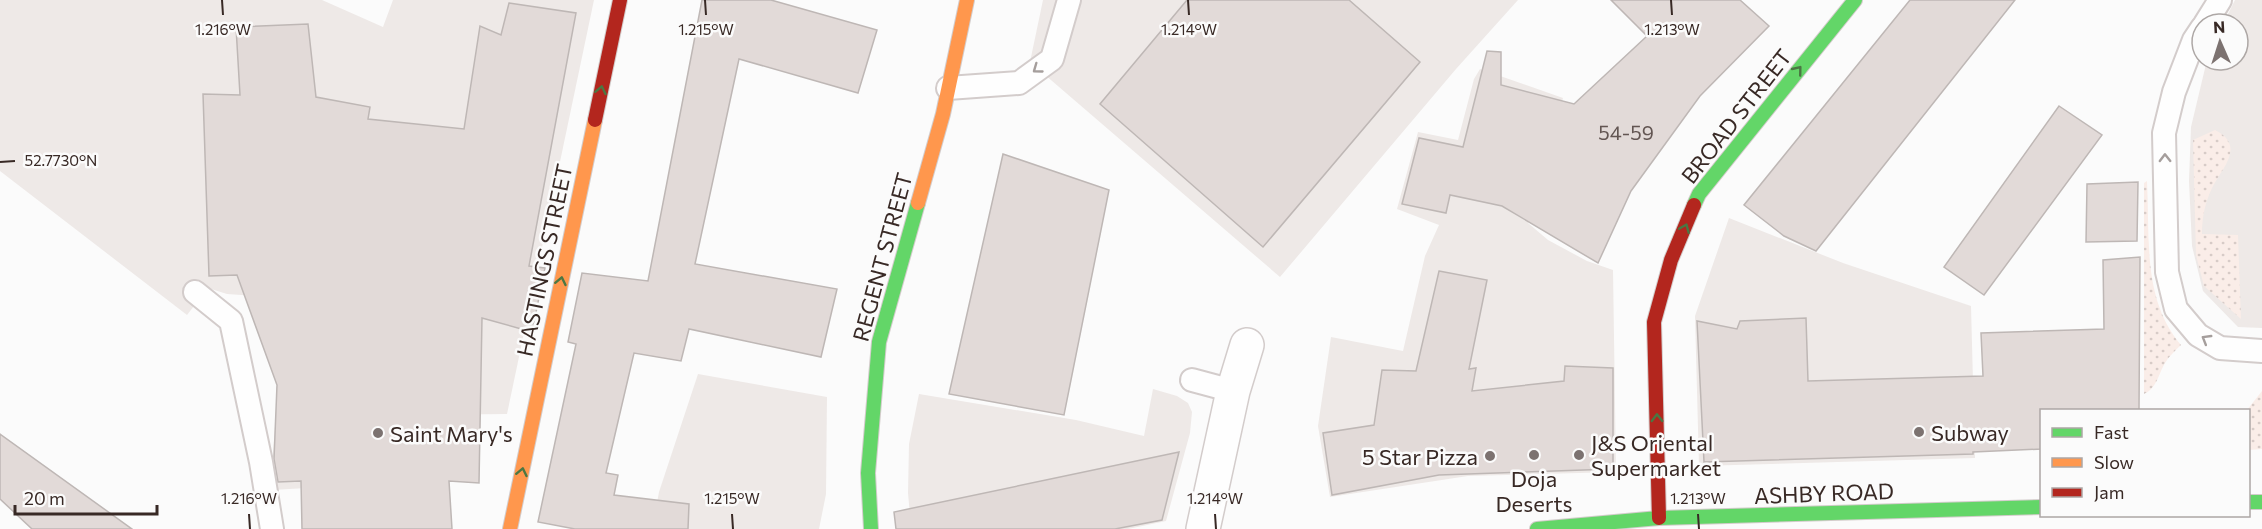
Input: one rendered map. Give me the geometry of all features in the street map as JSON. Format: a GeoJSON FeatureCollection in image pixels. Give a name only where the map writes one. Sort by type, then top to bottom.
{"type":"FeatureCollection","features":[{"type":"Feature","properties":{"kind":"street","name":"HASTINGS STREET"},"geometry":{"type":"LineString","coordinates":[[510,529],[620,0]]}},
{"type":"Feature","properties":{"kind":"street","name":"REGENT STREET"},"geometry":{"type":"LineString","coordinates":[[871,529],[868,473],[879,342],[948,88],[967,0]]}},
{"type":"Feature","properties":{"kind":"street","name":"BROAD STREET"},"geometry":{"type":"LineString","coordinates":[[1659,518],[1654,322],[1671,260],[1699,194],[1855,0]]}},
{"type":"Feature","properties":{"kind":"street"},"geometry":{"type":"LineString","coordinates":[[1203,529],[1233,391],[1247,345]]}},
{"type":"Feature","properties":{"kind":"street","name":"ASHBY ROAD"},"geometry":{"type":"LineString","coordinates":[[1537,529],[1659,518],[2025,515]]}},
{"type":"Feature","properties":{"kind":"lane"},"geometry":{"type":"LineString","coordinates":[[948,88],[1019,83],[1052,59],[1069,0]]}},
{"type":"Feature","properties":{"kind":"lane"},"geometry":{"type":"LineString","coordinates":[[2190,50],[2174,92],[2164,133],[2167,272],[2176,309],[2198,334],[2220,348],[2262,351]]}},
{"type":"Feature","properties":{"kind":"lane"},"geometry":{"type":"LineString","coordinates":[[195,292],[231,321],[261,462],[272,529]]}},
{"type":"Feature","properties":{"kind":"lane"},"geometry":{"type":"LineString","coordinates":[[1192,380],[1233,391]]}},
{"type":"Feature","properties":{"kind":"shaded area"},"geometry":{"type":"Polygon","coordinates":[[[0,0],[322,0],[383,27],[393,0],[594,0],[507,414],[329,416],[324,487],[272,490],[284,298],[227,294],[208,288],[187,315],[0,171],[0,0]]]}},
{"type":"Feature","properties":{"kind":"shaded area"},"geometry":{"type":"Polygon","coordinates":[[[1043,0],[1518,0],[1456,69],[1280,277],[1030,62],[1043,0]]]}},
{"type":"Feature","properties":{"kind":"shaded area"},"geometry":{"type":"Polygon","coordinates":[[[2235,0],[2262,0],[2262,328],[2238,327],[2203,291],[2192,246],[2189,181],[2191,127],[2204,72],[2250,72],[2250,12],[2229,12],[2235,0]]]}},
{"type":"Feature","properties":{"kind":"shaded area"},"geometry":{"type":"Polygon","coordinates":[[[1480,69],[1563,98],[1528,223],[1548,240],[1587,261],[1613,270],[1616,472],[1468,476],[1330,497],[1318,426],[1331,337],[1403,351],[1425,256],[1439,225],[1397,209],[1418,132],[1458,140],[1474,79],[1480,69]]]}},
{"type":"Feature","properties":{"kind":"shaded area"},"geometry":{"type":"Polygon","coordinates":[[[2215,130],[2229,143],[2229,158],[2207,199],[2202,234],[2238,235],[2241,319],[2204,286],[2196,255],[2193,140],[2215,130]]]}},
{"type":"Feature","properties":{"kind":"shaded area"},"geometry":{"type":"Polygon","coordinates":[[[2147,181],[2150,267],[2154,288],[2168,327],[2181,345],[2167,360],[2155,385],[2144,394],[2144,183],[2147,181]]]}},
{"type":"Feature","properties":{"kind":"shaded area"},"geometry":{"type":"Polygon","coordinates":[[[1729,218],[1843,263],[1971,306],[1975,458],[1699,466],[1695,316],[1729,218]]]}},
{"type":"Feature","properties":{"kind":"shaded area"},"geometry":{"type":"Polygon","coordinates":[[[698,374],[827,397],[826,494],[819,529],[652,529],[659,492],[698,374]]]}},
{"type":"Feature","properties":{"kind":"shaded area"},"geometry":{"type":"Polygon","coordinates":[[[1153,389],[1177,396],[1188,403],[1192,412],[1190,433],[1166,521],[1128,529],[913,529],[911,526],[908,493],[909,444],[919,394],[1076,420],[1144,436],[1153,389]]]}},
{"type":"Feature","properties":{"kind":"shaded area"},"geometry":{"type":"Polygon","coordinates":[[[2262,391],[2262,449],[2250,450],[2250,409],[2248,409],[2262,391]]]}},
{"type":"Feature","properties":{"kind":"building"},"geometry":{"type":"Polygon","coordinates":[[[702,0],[771,0],[877,30],[858,93],[739,59],[695,264],[837,289],[821,357],[689,329],[681,361],[634,353],[606,473],[618,475],[614,495],[689,504],[688,529],[575,529],[538,522],[576,344],[568,342],[582,273],[648,281],[702,0]]]}},
{"type":"Feature","properties":{"kind":"building"},"geometry":{"type":"Polygon","coordinates":[[[1187,0],[1349,0],[1420,62],[1263,247],[1100,104],[1187,0]]]}},
{"type":"Feature","properties":{"kind":"building"},"geometry":{"type":"Polygon","coordinates":[[[1611,0],[1740,0],[1769,26],[1700,96],[1631,191],[1598,263],[1502,206],[1450,195],[1446,213],[1402,204],[1419,138],[1463,147],[1487,51],[1501,52],[1501,85],[1574,104],[1647,36],[1611,0]]]}},
{"type":"Feature","properties":{"kind":"building"},"geometry":{"type":"Polygon","coordinates":[[[1910,0],[2015,0],[1816,251],[1784,236],[1744,205],[1910,0]]]}},
{"type":"Feature","properties":{"kind":"building"},"geometry":{"type":"Polygon","coordinates":[[[509,3],[576,13],[529,266],[545,268],[532,332],[482,318],[479,483],[449,481],[452,529],[302,529],[301,481],[278,482],[274,459],[277,385],[237,275],[209,276],[203,94],[240,95],[236,27],[308,24],[316,97],[370,107],[368,119],[464,129],[480,26],[501,35],[509,3]]]}},
{"type":"Feature","properties":{"kind":"building"},"geometry":{"type":"Polygon","coordinates":[[[2059,106],[2102,135],[1984,295],[1944,267],[2059,106]]]}},
{"type":"Feature","properties":{"kind":"building"},"geometry":{"type":"Polygon","coordinates":[[[1003,154],[1109,190],[1064,415],[949,394],[1003,154]]]}},
{"type":"Feature","properties":{"kind":"building"},"geometry":{"type":"Polygon","coordinates":[[[2138,182],[2137,241],[2086,242],[2087,184],[2138,182]]]}},
{"type":"Feature","properties":{"kind":"building"},"geometry":{"type":"Polygon","coordinates":[[[2140,257],[2139,409],[2040,409],[2040,449],[1973,452],[1973,454],[1704,462],[1697,321],[1737,329],[1740,321],[1806,318],[1808,381],[1983,376],[1981,333],[2104,329],[2103,260],[2140,257]]]}},
{"type":"Feature","properties":{"kind":"building"},"geometry":{"type":"Polygon","coordinates":[[[1439,271],[1487,280],[1469,369],[1476,368],[1472,391],[1564,381],[1565,366],[1613,368],[1613,469],[1439,475],[1332,495],[1323,433],[1374,425],[1382,370],[1416,371],[1439,271]]]}},
{"type":"Feature","properties":{"kind":"building"},"geometry":{"type":"Polygon","coordinates":[[[0,434],[132,529],[32,529],[0,499],[0,434]]]}},
{"type":"Feature","properties":{"kind":"building"},"geometry":{"type":"Polygon","coordinates":[[[1179,452],[1162,520],[1115,529],[896,529],[894,512],[1179,452]]]}},
{"type":"Feature","properties":{"kind":"traffic: fast"},"geometry":{"type":"LineString","coordinates":[[1694,205],[1699,194],[1855,0]]}},
{"type":"Feature","properties":{"kind":"traffic: fast"},"geometry":{"type":"LineString","coordinates":[[871,529],[868,473],[879,342],[918,203]]}},
{"type":"Feature","properties":{"kind":"traffic: fast"},"geometry":{"type":"LineString","coordinates":[[2250,502],[2262,502]]}},
{"type":"Feature","properties":{"kind":"traffic: fast"},"geometry":{"type":"LineString","coordinates":[[1537,529],[1659,518],[2040,507]]}},
{"type":"Feature","properties":{"kind":"traffic: slow"},"geometry":{"type":"LineString","coordinates":[[918,203],[943,114],[967,0]]}},
{"type":"Feature","properties":{"kind":"traffic: slow"},"geometry":{"type":"LineString","coordinates":[[510,529],[595,120]]}},
{"type":"Feature","properties":{"kind":"traffic: jam"},"geometry":{"type":"LineString","coordinates":[[595,120],[620,0]]}},
{"type":"Feature","properties":{"kind":"traffic: jam"},"geometry":{"type":"LineString","coordinates":[[1659,518],[1654,322],[1671,260],[1694,205]]}},
{"type":"Feature","properties":{"kind":"place","name":"Subway"},"geometry":{"type":"Point","coordinates":[1919,432]}},
{"type":"Feature","properties":{"kind":"place","name":"Saint Mary's"},"geometry":{"type":"Point","coordinates":[378,433]}},
{"type":"Feature","properties":{"kind":"place","name":"Doja Deserts"},"geometry":{"type":"Point","coordinates":[1534,455]}},
{"type":"Feature","properties":{"kind":"place","name":"J&S Oriental Supermarket"},"geometry":{"type":"Point","coordinates":[1579,455]}},
{"type":"Feature","properties":{"kind":"place","name":"5 Star Pizza"},"geometry":{"type":"Point","coordinates":[1490,456]}}]}
